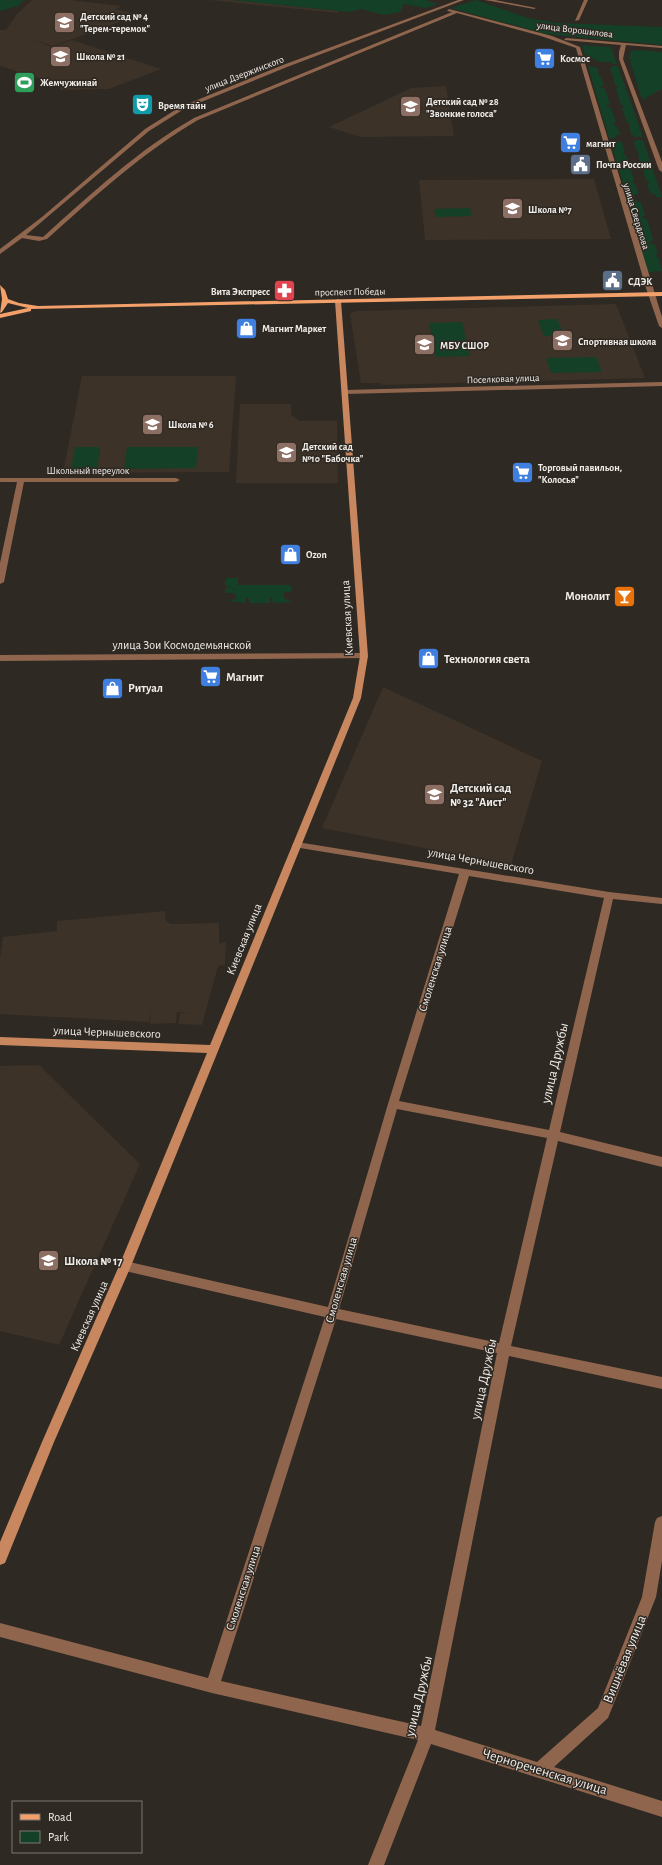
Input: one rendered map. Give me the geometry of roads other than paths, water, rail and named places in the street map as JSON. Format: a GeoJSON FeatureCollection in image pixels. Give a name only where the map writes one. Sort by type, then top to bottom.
{"type":"FeatureCollection","features":[{"type":"Feature","properties":{"kind":"main road"},"geometry":{"type":"LineString","coordinates":[[0,287],[5,293],[6,300],[0,310]]}},
{"type":"Feature","properties":{"kind":"main road","name":"проспект Победы"},"geometry":{"type":"LineString","coordinates":[[6,300],[18,305],[38,308],[662,294]]}},
{"type":"Feature","properties":{"kind":"main road","name":"Киевская улица"},"geometry":{"type":"LineString","coordinates":[[0,1558],[48,1442],[125,1266],[357,698],[364,656],[338,301]]}},
{"type":"Feature","properties":{"kind":"main road","name":"проспект Победы"},"geometry":{"type":"LineString","coordinates":[[0,316],[38,308]]}},
{"type":"Feature","properties":{"kind":"main road","name":"улица Чернышевского"},"geometry":{"type":"LineString","coordinates":[[0,1041],[214,1048]]}},
{"type":"Feature","properties":{"kind":"street","name":"улица Дзержинского"},"geometry":{"type":"LineString","coordinates":[[0,252],[147,130],[182,108],[285,66],[462,0]]}},
{"type":"Feature","properties":{"kind":"street"},"geometry":{"type":"LineString","coordinates":[[487,0],[534,8]]}},
{"type":"Feature","properties":{"kind":"street"},"geometry":{"type":"LineString","coordinates":[[577,20],[586,0]]}},
{"type":"Feature","properties":{"kind":"street","name":"улица Ворошилова"},"geometry":{"type":"LineString","coordinates":[[442,7],[543,36],[662,47]]}},
{"type":"Feature","properties":{"kind":"street","name":"улица Дзержинского"},"geometry":{"type":"LineString","coordinates":[[21,236],[39,239],[45,238],[144,152],[177,129],[196,119],[456,12]]}},
{"type":"Feature","properties":{"kind":"street","name":"улица Свердлова"},"geometry":{"type":"LineString","coordinates":[[543,36],[578,47],[651,294],[662,326]]}},
{"type":"Feature","properties":{"kind":"street"},"geometry":{"type":"LineString","coordinates":[[624,44],[620,52],[621,59],[662,170]]}},
{"type":"Feature","properties":{"kind":"street","name":"Поселковая улица"},"geometry":{"type":"LineString","coordinates":[[345,392],[662,384]]}},
{"type":"Feature","properties":{"kind":"street","name":"Школьный переулок"},"geometry":{"type":"LineString","coordinates":[[0,480],[176,480]]}},
{"type":"Feature","properties":{"kind":"street"},"geometry":{"type":"LineString","coordinates":[[0,582],[21,480]]}},
{"type":"Feature","properties":{"kind":"street","name":"улица Зои Космодемьянской"},"geometry":{"type":"LineString","coordinates":[[0,658],[364,656]]}},
{"type":"Feature","properties":{"kind":"street","name":"улица Чернышевского"},"geometry":{"type":"LineString","coordinates":[[296,845],[609,895],[662,901]]}},
{"type":"Feature","properties":{"kind":"street","name":"Смоленская улица"},"geometry":{"type":"LineString","coordinates":[[212,1686],[332,1314],[393,1104],[465,872]]}},
{"type":"Feature","properties":{"kind":"street","name":"улица Дружбы"},"geometry":{"type":"LineString","coordinates":[[376,1865],[427,1735],[504,1350],[609,895]]}},
{"type":"Feature","properties":{"kind":"street"},"geometry":{"type":"LineString","coordinates":[[393,1104],[553,1135],[662,1162]]}},
{"type":"Feature","properties":{"kind":"street"},"geometry":{"type":"LineString","coordinates":[[125,1266],[332,1314],[662,1383]]}},
{"type":"Feature","properties":{"kind":"street","name":"Вишнёвая улица"},"geometry":{"type":"LineString","coordinates":[[540,1770],[603,1713],[649,1597],[662,1522]]}},
{"type":"Feature","properties":{"kind":"street","name":"Чернореченская улица"},"geometry":{"type":"LineString","coordinates":[[0,1630],[212,1686],[427,1735],[662,1809]]}},
{"type":"Feature","properties":{"kind":"place","name":"Детский сад № 4 \"Терем-теремок\""},"geometry":{"type":"Point","coordinates":[65,22]}},
{"type":"Feature","properties":{"kind":"place","name":"Школа № 21"},"geometry":{"type":"Point","coordinates":[61,56]}},
{"type":"Feature","properties":{"kind":"place","name":"Космос"},"geometry":{"type":"Point","coordinates":[544,58]}},
{"type":"Feature","properties":{"kind":"place","name":"Жемчужинай"},"geometry":{"type":"Point","coordinates":[25,82]}},
{"type":"Feature","properties":{"kind":"place","name":"Время тайн"},"geometry":{"type":"Point","coordinates":[143,105]}},
{"type":"Feature","properties":{"kind":"place","name":"Детский сад № 28 \"Звонкие голоса\""},"geometry":{"type":"Point","coordinates":[410,107]}},
{"type":"Feature","properties":{"kind":"place","name":"магнит"},"geometry":{"type":"Point","coordinates":[570,143]}},
{"type":"Feature","properties":{"kind":"place","name":"Почта России"},"geometry":{"type":"Point","coordinates":[580,164]}},
{"type":"Feature","properties":{"kind":"place","name":"Школа №7"},"geometry":{"type":"Point","coordinates":[512,209]}},
{"type":"Feature","properties":{"kind":"place","name":"СДЭК"},"geometry":{"type":"Point","coordinates":[612,281]}},
{"type":"Feature","properties":{"kind":"place","name":"Вита Экспресс"},"geometry":{"type":"Point","coordinates":[285,291]}},
{"type":"Feature","properties":{"kind":"place","name":"Магнит Маркет"},"geometry":{"type":"Point","coordinates":[247,328]}},
{"type":"Feature","properties":{"kind":"place","name":"Спортивная школа"},"geometry":{"type":"Point","coordinates":[562,341]}},
{"type":"Feature","properties":{"kind":"place","name":"МБУ СШОР"},"geometry":{"type":"Point","coordinates":[425,345]}},
{"type":"Feature","properties":{"kind":"place","name":"Школа № 6"},"geometry":{"type":"Point","coordinates":[153,424]}},
{"type":"Feature","properties":{"kind":"place","name":"Детский сад №10 \"Бабочка\""},"geometry":{"type":"Point","coordinates":[287,452]}},
{"type":"Feature","properties":{"kind":"place","name":"Торговый павильон, \"Колосья\""},"geometry":{"type":"Point","coordinates":[522,473]}},
{"type":"Feature","properties":{"kind":"place","name":"Ozon"},"geometry":{"type":"Point","coordinates":[291,554]}},
{"type":"Feature","properties":{"kind":"place","name":"Монолит"},"geometry":{"type":"Point","coordinates":[625,596]}},
{"type":"Feature","properties":{"kind":"place","name":"Технология света"},"geometry":{"type":"Point","coordinates":[429,659]}},
{"type":"Feature","properties":{"kind":"place","name":"Магнит"},"geometry":{"type":"Point","coordinates":[211,677]}},
{"type":"Feature","properties":{"kind":"place","name":"Ритуал"},"geometry":{"type":"Point","coordinates":[113,688]}},
{"type":"Feature","properties":{"kind":"place","name":"Детский сад № 32 \"Аист\""},"geometry":{"type":"Point","coordinates":[434,795]}},
{"type":"Feature","properties":{"kind":"place","name":"Школа № 17"},"geometry":{"type":"Point","coordinates":[48,1261]}}]}
